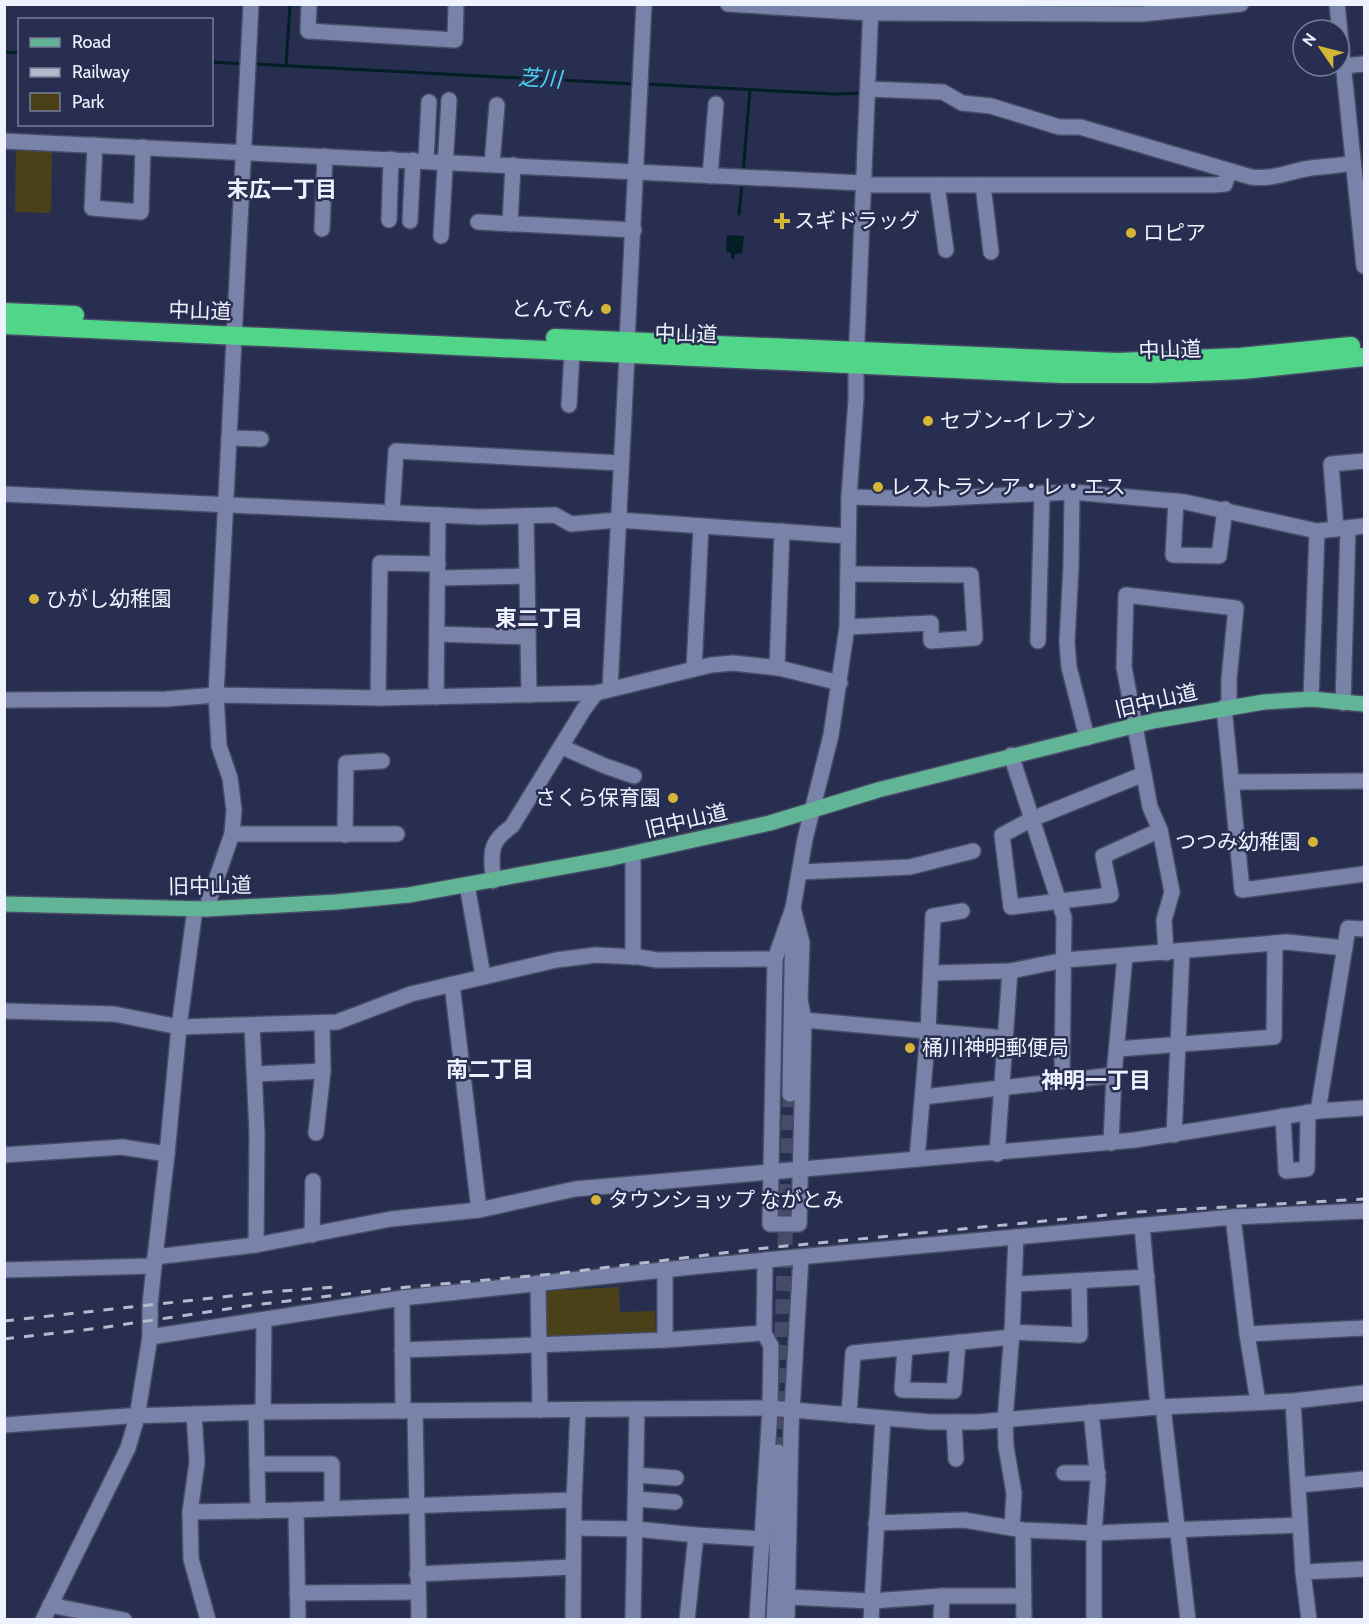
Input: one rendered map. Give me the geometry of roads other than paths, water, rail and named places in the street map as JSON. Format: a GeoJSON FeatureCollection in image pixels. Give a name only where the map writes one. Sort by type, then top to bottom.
{"type":"FeatureCollection","features":[{"type":"Feature","properties":{"kind":"highway","name":"中山道"},"geometry":{"type":"LineString","coordinates":[[4,312],[572,352],[627,348]]}},
{"type":"Feature","properties":{"kind":"highway","name":"中山道"},"geometry":{"type":"LineString","coordinates":[[4,325],[235,329],[856,357],[1118,362],[1240,357],[1365,344]]}},
{"type":"Feature","properties":{"kind":"highway","name":"中山道"},"geometry":{"type":"LineString","coordinates":[[856,357],[947,370],[1151,374],[1243,370],[1365,357]]}},
{"type":"Feature","properties":{"kind":"main road","name":"旧中山道"},"geometry":{"type":"LineString","coordinates":[[4,904],[201,909],[409,895],[633,854],[770,823],[812,812],[845,799],[1136,725],[1264,702],[1311,699],[1365,704]]}},
{"type":"Feature","properties":{"kind":"street"},"geometry":{"type":"LineString","coordinates":[[43,1620],[128,1448],[137,1417],[150,1338],[154,1262],[179,1027],[201,909],[232,834],[234,810],[230,778],[219,747],[216,695],[251,4]]}},
{"type":"Feature","properties":{"kind":"street"},"geometry":{"type":"LineString","coordinates":[[309,4],[308,31],[455,40],[456,4]]}},
{"type":"Feature","properties":{"kind":"street"},"geometry":{"type":"LineString","coordinates":[[493,881],[492,849],[496,839],[512,826],[584,709],[603,691],[618,520],[644,4]]}},
{"type":"Feature","properties":{"kind":"street"},"geometry":{"type":"LineString","coordinates":[[728,4],[1142,14],[1177,8],[1242,4]]}},
{"type":"Feature","properties":{"kind":"street"},"geometry":{"type":"LineString","coordinates":[[793,908],[802,943],[800,1000],[804,1020],[799,1224],[770,1224],[769,1173],[774,1059],[775,958],[793,908],[812,812],[831,735],[847,627],[849,497],[856,399],[871,9]]}},
{"type":"Feature","properties":{"kind":"street"},"geometry":{"type":"LineString","coordinates":[[1344,78],[1364,257]]}},
{"type":"Feature","properties":{"kind":"street"},"geometry":{"type":"LineString","coordinates":[[868,89],[943,92],[962,103],[991,106],[1059,127],[1080,127],[1227,178],[1267,179],[1311,168],[1353,163]]}},
{"type":"Feature","properties":{"kind":"street"},"geometry":{"type":"LineString","coordinates":[[441,236],[450,100]]}},
{"type":"Feature","properties":{"kind":"street"},"geometry":{"type":"LineString","coordinates":[[410,221],[429,102]]}},
{"type":"Feature","properties":{"kind":"street"},"geometry":{"type":"LineString","coordinates":[[710,176],[716,104]]}},
{"type":"Feature","properties":{"kind":"street"},"geometry":{"type":"LineString","coordinates":[[492,164],[497,105]]}},
{"type":"Feature","properties":{"kind":"street"},"geometry":{"type":"LineString","coordinates":[[4,141],[446,161],[863,184],[1214,186],[1227,178]]}},
{"type":"Feature","properties":{"kind":"street"},"geometry":{"type":"LineString","coordinates":[[95,145],[92,208],[141,212],[143,147]]}},
{"type":"Feature","properties":{"kind":"street"},"geometry":{"type":"LineString","coordinates":[[322,229],[325,156]]}},
{"type":"Feature","properties":{"kind":"street"},"geometry":{"type":"LineString","coordinates":[[389,220],[391,159]]}},
{"type":"Feature","properties":{"kind":"street"},"geometry":{"type":"LineString","coordinates":[[510,224],[513,165]]}},
{"type":"Feature","properties":{"kind":"street"},"geometry":{"type":"LineString","coordinates":[[937,185],[946,250]]}},
{"type":"Feature","properties":{"kind":"street"},"geometry":{"type":"LineString","coordinates":[[983,185],[992,252]]}},
{"type":"Feature","properties":{"kind":"street"},"geometry":{"type":"LineString","coordinates":[[477,222],[634,230]]}},
{"type":"Feature","properties":{"kind":"street"},"geometry":{"type":"LineString","coordinates":[[569,405],[572,352]]}},
{"type":"Feature","properties":{"kind":"street"},"geometry":{"type":"LineString","coordinates":[[229,438],[261,439]]}},
{"type":"Feature","properties":{"kind":"street"},"geometry":{"type":"LineString","coordinates":[[392,512],[396,451],[621,463]]}},
{"type":"Feature","properties":{"kind":"street"},"geometry":{"type":"LineString","coordinates":[[1343,703],[1342,528],[1331,464],[1365,461]]}},
{"type":"Feature","properties":{"kind":"street"},"geometry":{"type":"LineString","coordinates":[[849,497],[925,500],[1072,492],[1176,501],[1225,509],[1317,531],[1365,526]]}},
{"type":"Feature","properties":{"kind":"street"},"geometry":{"type":"LineString","coordinates":[[1072,492],[1067,642],[1069,667],[1087,738]]}},
{"type":"Feature","properties":{"kind":"street"},"geometry":{"type":"LineString","coordinates":[[1038,641],[1042,493]]}},
{"type":"Feature","properties":{"kind":"street"},"geometry":{"type":"LineString","coordinates":[[4,494],[480,517],[555,515],[571,524],[618,520],[848,536]]}},
{"type":"Feature","properties":{"kind":"street"},"geometry":{"type":"LineString","coordinates":[[1176,501],[1173,555],[1219,556],[1225,509]]}},
{"type":"Feature","properties":{"kind":"street"},"geometry":{"type":"LineString","coordinates":[[436,697],[438,515]]}},
{"type":"Feature","properties":{"kind":"street"},"geometry":{"type":"LineString","coordinates":[[526,516],[529,694]]}},
{"type":"Feature","properties":{"kind":"street"},"geometry":{"type":"LineString","coordinates":[[694,669],[701,526]]}},
{"type":"Feature","properties":{"kind":"street"},"geometry":{"type":"LineString","coordinates":[[777,668],[782,531]]}},
{"type":"Feature","properties":{"kind":"street"},"geometry":{"type":"LineString","coordinates":[[1311,699],[1317,531]]}},
{"type":"Feature","properties":{"kind":"street"},"geometry":{"type":"LineString","coordinates":[[378,698],[380,563],[438,571],[527,576]]}},
{"type":"Feature","properties":{"kind":"street"},"geometry":{"type":"LineString","coordinates":[[847,627],[932,622],[931,641],[975,638],[971,575],[848,574]]}},
{"type":"Feature","properties":{"kind":"street"},"geometry":{"type":"LineString","coordinates":[[1166,953],[1164,920],[1172,892],[1160,830],[1150,807],[1124,668],[1126,595],[1236,608],[1227,707],[1242,890],[1365,874]]}},
{"type":"Feature","properties":{"kind":"street"},"geometry":{"type":"LineString","coordinates":[[437,634],[528,637]]}},
{"type":"Feature","properties":{"kind":"street"},"geometry":{"type":"LineString","coordinates":[[4,700],[166,699],[216,695],[378,698],[603,691],[711,665],[733,663],[777,668],[840,682]]}},
{"type":"Feature","properties":{"kind":"street"},"geometry":{"type":"LineString","coordinates":[[562,747],[634,776]]}},
{"type":"Feature","properties":{"kind":"street"},"geometry":{"type":"LineString","coordinates":[[1011,755],[1064,917],[1062,1080]]}},
{"type":"Feature","properties":{"kind":"street"},"geometry":{"type":"LineString","coordinates":[[345,835],[346,763],[382,761]]}},
{"type":"Feature","properties":{"kind":"street"},"geometry":{"type":"LineString","coordinates":[[1144,774],[1032,819],[1002,835],[1011,907],[1111,895],[1103,856],[1160,830]]}},
{"type":"Feature","properties":{"kind":"street"},"geometry":{"type":"LineString","coordinates":[[1232,782],[1365,781]]}},
{"type":"Feature","properties":{"kind":"street"},"geometry":{"type":"LineString","coordinates":[[232,834],[397,834]]}},
{"type":"Feature","properties":{"kind":"street"},"geometry":{"type":"LineString","coordinates":[[800,873],[910,867],[973,851]]}},
{"type":"Feature","properties":{"kind":"street"},"geometry":{"type":"LineString","coordinates":[[633,854],[633,957]]}},
{"type":"Feature","properties":{"kind":"street"},"geometry":{"type":"LineString","coordinates":[[467,885],[483,976]]}},
{"type":"Feature","properties":{"kind":"street"},"geometry":{"type":"LineString","coordinates":[[790,1094],[793,908]]}},
{"type":"Feature","properties":{"kind":"street"},"geometry":{"type":"LineString","coordinates":[[918,1159],[932,973],[933,916],[962,911]]}},
{"type":"Feature","properties":{"kind":"street"},"geometry":{"type":"LineString","coordinates":[[1283,1116],[1286,1171],[1307,1169],[1313,1112],[1348,928],[1364,925]]}},
{"type":"Feature","properties":{"kind":"street"},"geometry":{"type":"LineString","coordinates":[[932,973],[1010,971],[1065,960],[1287,942],[1345,948]]}},
{"type":"Feature","properties":{"kind":"street"},"geometry":{"type":"LineString","coordinates":[[1117,1049],[1274,1037],[1275,943]]}},
{"type":"Feature","properties":{"kind":"street"},"geometry":{"type":"LineString","coordinates":[[1174,1135],[1182,952]]}},
{"type":"Feature","properties":{"kind":"street"},"geometry":{"type":"LineString","coordinates":[[4,1011],[114,1014],[179,1027],[337,1022],[411,994],[556,960],[596,955],[657,960],[775,958]]}},
{"type":"Feature","properties":{"kind":"street"},"geometry":{"type":"LineString","coordinates":[[1111,1143],[1114,1075],[1125,956]]}},
{"type":"Feature","properties":{"kind":"street"},"geometry":{"type":"LineString","coordinates":[[997,1154],[1010,971]]}},
{"type":"Feature","properties":{"kind":"street"},"geometry":{"type":"LineString","coordinates":[[452,984],[479,1210]]}},
{"type":"Feature","properties":{"kind":"street"},"geometry":{"type":"LineString","coordinates":[[804,1020],[1005,1038]]}},
{"type":"Feature","properties":{"kind":"street"},"geometry":{"type":"LineString","coordinates":[[316,1133],[323,1071],[322,1023]]}},
{"type":"Feature","properties":{"kind":"street"},"geometry":{"type":"LineString","coordinates":[[252,1025],[257,1134],[255,1245]]}},
{"type":"Feature","properties":{"kind":"street"},"geometry":{"type":"LineString","coordinates":[[255,1074],[323,1071]]}},
{"type":"Feature","properties":{"kind":"street"},"geometry":{"type":"LineString","coordinates":[[923,1097],[1114,1075]]}},
{"type":"Feature","properties":{"kind":"street"},"geometry":{"type":"LineString","coordinates":[[4,1270],[154,1262],[391,1219],[479,1210],[575,1189],[1111,1143],[1174,1135],[1283,1116],[1365,1108]]}},
{"type":"Feature","properties":{"kind":"street"},"geometry":{"type":"LineString","coordinates":[[4,1155],[122,1147],[167,1154]]}},
{"type":"Feature","properties":{"kind":"street"},"geometry":{"type":"LineString","coordinates":[[312,1235],[313,1180]]}},
{"type":"Feature","properties":{"kind":"street"},"geometry":{"type":"LineString","coordinates":[[150,1338],[402,1298],[538,1283],[1233,1217],[1365,1212]]}},
{"type":"Feature","properties":{"kind":"street"},"geometry":{"type":"LineString","coordinates":[[1233,1217],[1258,1402]]}},
{"type":"Feature","properties":{"kind":"street"},"geometry":{"type":"LineString","coordinates":[[1142,1226],[1161,1407],[1188,1620]]}},
{"type":"Feature","properties":{"kind":"street"},"geometry":{"type":"LineString","coordinates":[[1016,1237],[1012,1335],[1005,1419],[1006,1447],[1018,1529],[1024,1620]]}},
{"type":"Feature","properties":{"kind":"street"},"geometry":{"type":"LineString","coordinates":[[788,1620],[791,1428],[801,1257]]}},
{"type":"Feature","properties":{"kind":"street"},"geometry":{"type":"LineString","coordinates":[[757,1620],[764,1539],[770,1408],[771,1346],[764,1333],[765,1260]]}},
{"type":"Feature","properties":{"kind":"street"},"geometry":{"type":"LineString","coordinates":[[665,1270],[665,1340]]}},
{"type":"Feature","properties":{"kind":"street"},"geometry":{"type":"LineString","coordinates":[[1014,1284],[1147,1277]]}},
{"type":"Feature","properties":{"kind":"street"},"geometry":{"type":"LineString","coordinates":[[849,1415],[853,1353],[1012,1335],[1080,1335],[1079,1281]]}},
{"type":"Feature","properties":{"kind":"street"},"geometry":{"type":"LineString","coordinates":[[538,1283],[540,1410]]}},
{"type":"Feature","properties":{"kind":"street"},"geometry":{"type":"LineString","coordinates":[[402,1298],[402,1350],[416,1506],[419,1620]]}},
{"type":"Feature","properties":{"kind":"street"},"geometry":{"type":"LineString","coordinates":[[258,1511],[257,1464],[264,1320]]}},
{"type":"Feature","properties":{"kind":"street"},"geometry":{"type":"LineString","coordinates":[[1247,1334],[1365,1328]]}},
{"type":"Feature","properties":{"kind":"street"},"geometry":{"type":"LineString","coordinates":[[402,1350],[539,1346],[764,1333]]}},
{"type":"Feature","properties":{"kind":"street"},"geometry":{"type":"LineString","coordinates":[[905,1348],[902,1390],[954,1392],[958,1342]]}},
{"type":"Feature","properties":{"kind":"street"},"geometry":{"type":"LineString","coordinates":[[4,1425],[260,1412],[770,1408],[954,1422],[1161,1407],[1293,1401],[1365,1392]]}},
{"type":"Feature","properties":{"kind":"street"},"geometry":{"type":"LineString","coordinates":[[1293,1401],[1303,1572],[1310,1620]]}},
{"type":"Feature","properties":{"kind":"street"},"geometry":{"type":"LineString","coordinates":[[633,1620],[637,1409]]}},
{"type":"Feature","properties":{"kind":"street"},"geometry":{"type":"LineString","coordinates":[[573,1620],[572,1567],[578,1410]]}},
{"type":"Feature","properties":{"kind":"street"},"geometry":{"type":"LineString","coordinates":[[1091,1412],[1098,1473],[1094,1533],[1094,1620]]}},
{"type":"Feature","properties":{"kind":"street"},"geometry":{"type":"LineString","coordinates":[[194,1414],[197,1462],[190,1512],[191,1559],[208,1620]]}},
{"type":"Feature","properties":{"kind":"street"},"geometry":{"type":"LineString","coordinates":[[871,1620],[883,1418]]}},
{"type":"Feature","properties":{"kind":"street"},"geometry":{"type":"LineString","coordinates":[[954,1422],[956,1459]]}},
{"type":"Feature","properties":{"kind":"street"},"geometry":{"type":"LineString","coordinates":[[774,1620],[778,1452]]}},
{"type":"Feature","properties":{"kind":"street"},"geometry":{"type":"LineString","coordinates":[[257,1464],[332,1464],[332,1508]]}},
{"type":"Feature","properties":{"kind":"street"},"geometry":{"type":"LineString","coordinates":[[1064,1473],[1098,1473]]}},
{"type":"Feature","properties":{"kind":"street"},"geometry":{"type":"LineString","coordinates":[[636,1475],[676,1478]]}},
{"type":"Feature","properties":{"kind":"street"},"geometry":{"type":"LineString","coordinates":[[1299,1485],[1365,1479]]}},
{"type":"Feature","properties":{"kind":"street"},"geometry":{"type":"LineString","coordinates":[[636,1499],[675,1502]]}},
{"type":"Feature","properties":{"kind":"street"},"geometry":{"type":"LineString","coordinates":[[190,1512],[574,1500]]}},
{"type":"Feature","properties":{"kind":"street"},"geometry":{"type":"LineString","coordinates":[[296,1510],[298,1620]]}},
{"type":"Feature","properties":{"kind":"street"},"geometry":{"type":"LineString","coordinates":[[876,1523],[964,1520],[1018,1529],[1094,1533],[1300,1525]]}},
{"type":"Feature","properties":{"kind":"street"},"geometry":{"type":"LineString","coordinates":[[574,1528],[636,1529],[696,1536],[764,1539]]}},
{"type":"Feature","properties":{"kind":"street"},"geometry":{"type":"LineString","coordinates":[[687,1620],[696,1536]]}},
{"type":"Feature","properties":{"kind":"street"},"geometry":{"type":"LineString","coordinates":[[417,1574],[572,1567]]}},
{"type":"Feature","properties":{"kind":"street"},"geometry":{"type":"LineString","coordinates":[[1303,1572],[1365,1569]]}},
{"type":"Feature","properties":{"kind":"street"},"geometry":{"type":"LineString","coordinates":[[297,1593],[418,1592]]}},
{"type":"Feature","properties":{"kind":"street"},"geometry":{"type":"LineString","coordinates":[[788,1597],[872,1601],[942,1596],[1024,1596]]}},
{"type":"Feature","properties":{"kind":"street"},"geometry":{"type":"LineString","coordinates":[[941,1620],[942,1596]]}},
{"type":"Feature","properties":{"kind":"street"},"geometry":{"type":"LineString","coordinates":[[50,1605],[124,1620]]}},
{"type":"Feature","properties":{"kind":"waterway"},"geometry":{"type":"LineString","coordinates":[[286,66],[290,4]]}},
{"type":"Feature","properties":{"kind":"waterway","name":"芝川"},"geometry":{"type":"LineString","coordinates":[[4,52],[18,53]]}},
{"type":"Feature","properties":{"kind":"waterway","name":"芝川"},"geometry":{"type":"LineString","coordinates":[[213,62],[243,64]]}},
{"type":"Feature","properties":{"kind":"waterway","name":"芝川"},"geometry":{"type":"LineString","coordinates":[[252,64],[635,84]]}},
{"type":"Feature","properties":{"kind":"waterway","name":"芝川"},"geometry":{"type":"LineString","coordinates":[[645,84],[834,94],[863,93]]}},
{"type":"Feature","properties":{"kind":"waterway"},"geometry":{"type":"LineString","coordinates":[[743,173],[750,90]]}},
{"type":"Feature","properties":{"kind":"waterway"},"geometry":{"type":"LineString","coordinates":[[739,214],[742,183]]}},
{"type":"Feature","properties":{"kind":"tunnel"},"geometry":{"type":"LineString","coordinates":[[778,1452],[790,1094]]}},
{"type":"Feature","properties":{"kind":"railway"},"geometry":{"type":"LineString","coordinates":[[4,1339],[100,1328],[254,1305],[397,1288],[553,1274],[756,1249],[1138,1212],[1364,1199]]}},
{"type":"Feature","properties":{"kind":"railway"},"geometry":{"type":"LineString","coordinates":[[4,1321],[267,1292],[336,1287]]}},
{"type":"Feature","properties":{"kind":"place","name":"スギドラッグ"},"geometry":{"type":"Point","coordinates":[782,221]}},
{"type":"Feature","properties":{"kind":"place","name":"ロピア"},"geometry":{"type":"Point","coordinates":[1131,233]}},
{"type":"Feature","properties":{"kind":"place","name":"とんでん"},"geometry":{"type":"Point","coordinates":[606,309]}},
{"type":"Feature","properties":{"kind":"place","name":"セブン-イレブン"},"geometry":{"type":"Point","coordinates":[928,421]}},
{"type":"Feature","properties":{"kind":"place","name":"レストラン ア・レ・エス"},"geometry":{"type":"Point","coordinates":[878,487]}},
{"type":"Feature","properties":{"kind":"place","name":"ひがし幼稚園"},"geometry":{"type":"Point","coordinates":[34,599]}},
{"type":"Feature","properties":{"kind":"place","name":"さくら保育園"},"geometry":{"type":"Point","coordinates":[673,798]}},
{"type":"Feature","properties":{"kind":"place","name":"つつみ幼稚園"},"geometry":{"type":"Point","coordinates":[1313,842]}},
{"type":"Feature","properties":{"kind":"place","name":"桶川神明郵便局"},"geometry":{"type":"Point","coordinates":[910,1048]}},
{"type":"Feature","properties":{"kind":"place","name":"タウンショップ ながとみ"},"geometry":{"type":"Point","coordinates":[596,1200]}},
{"type":"Feature","properties":{"kind":"district","name":"末広一丁目"},"geometry":{"type":"Point","coordinates":[282,189]}},
{"type":"Feature","properties":{"kind":"district","name":"東二丁目"},"geometry":{"type":"Point","coordinates":[539,618]}},
{"type":"Feature","properties":{"kind":"district","name":"南二丁目"},"geometry":{"type":"Point","coordinates":[490,1069]}},
{"type":"Feature","properties":{"kind":"district","name":"神明一丁目"},"geometry":{"type":"Point","coordinates":[1096,1080]}}]}
